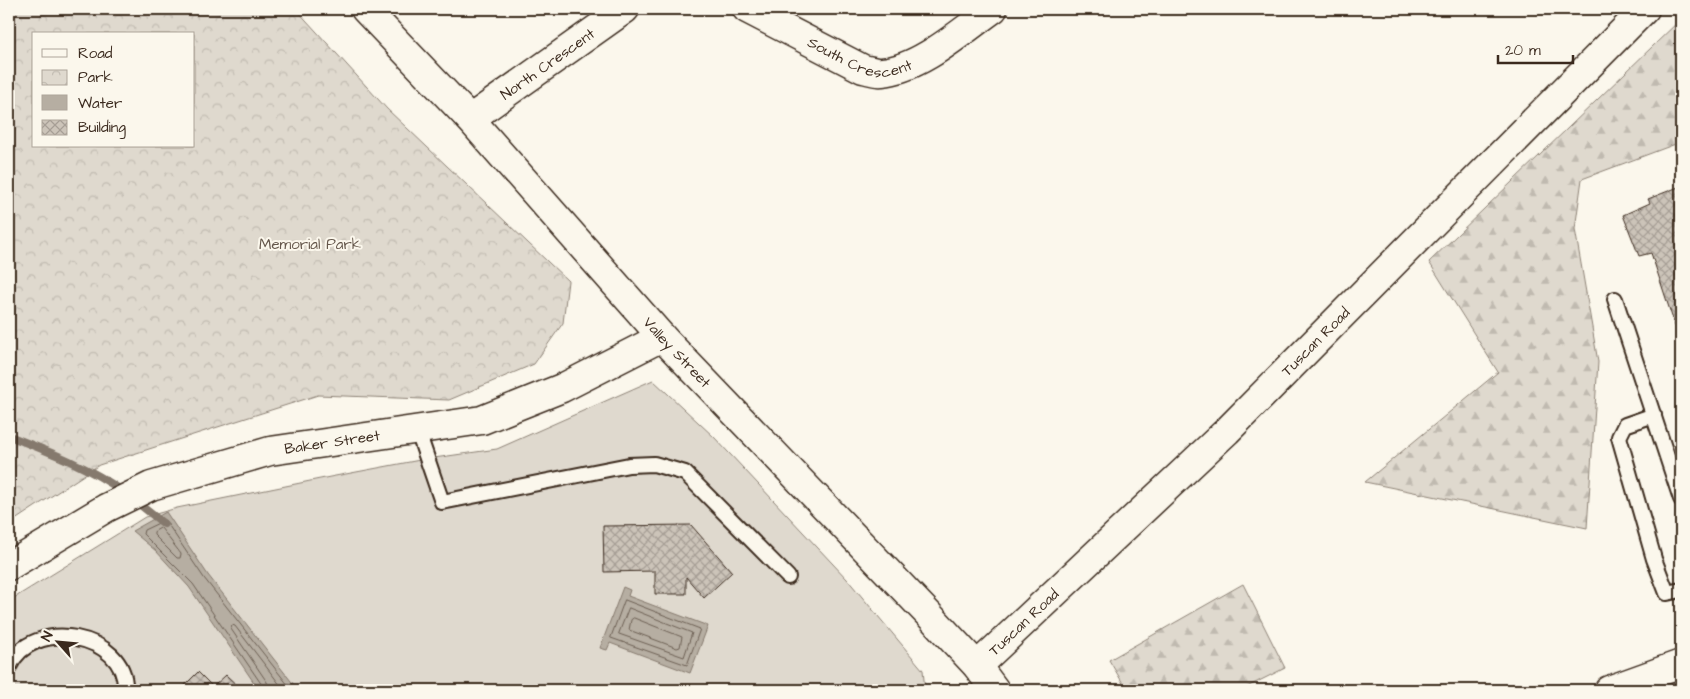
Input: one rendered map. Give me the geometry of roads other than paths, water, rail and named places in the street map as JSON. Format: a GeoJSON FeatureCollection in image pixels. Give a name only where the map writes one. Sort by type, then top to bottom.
{"type":"FeatureCollection","features":[{"type":"Feature","properties":{"kind":"street","name":"Valley Street"},"geometry":{"type":"LineString","coordinates":[[365,9],[470,119],[662,337],[977,666],[995,690]]}},
{"type":"Feature","properties":{"kind":"street","name":"North Crescent"},"geometry":{"type":"LineString","coordinates":[[470,119],[625,9]]}},
{"type":"Feature","properties":{"kind":"street","name":"South Crescent"},"geometry":{"type":"LineString","coordinates":[[747,9],[863,69],[881,73],[900,68],[925,56],[994,9]]}},
{"type":"Feature","properties":{"kind":"street","name":"Tuscan Road"},"geometry":{"type":"LineString","coordinates":[[977,666],[1227,430],[1645,9]]}},
{"type":"Feature","properties":{"kind":"street","name":"Baker Street"},"geometry":{"type":"LineString","coordinates":[[9,566],[106,508],[151,486],[270,451],[482,420],[562,388],[662,337]]}},
{"type":"Feature","properties":{"kind":"street"},"geometry":{"type":"LineString","coordinates":[[1610,690],[1681,664]]}},
{"type":"Feature","properties":{"kind":"lane"},"geometry":{"type":"LineString","coordinates":[[1615,299],[1681,499]]}},
{"type":"Feature","properties":{"kind":"lane"},"geometry":{"type":"LineString","coordinates":[[1654,415],[1625,424],[1619,437],[1654,559],[1667,593],[1681,590]]}},
{"type":"Feature","properties":{"kind":"lane"},"geometry":{"type":"LineString","coordinates":[[417,429],[442,502],[629,465],[654,464],[685,473],[788,577]]}},
{"type":"Feature","properties":{"kind":"lane"},"geometry":{"type":"LineString","coordinates":[[10,658],[22,647],[41,638],[75,637],[96,645],[111,656],[120,667],[126,680],[125,690]]}},
{"type":"Feature","properties":{"kind":"water"},"geometry":{"type":"Polygon","coordinates":[[[166,512],[208,575],[298,690],[259,690],[189,587],[156,551],[132,531],[166,512]]]}},
{"type":"Feature","properties":{"kind":"water"},"geometry":{"type":"Polygon","coordinates":[[[623,587],[630,590],[628,596],[708,626],[690,673],[610,643],[607,650],[600,648],[623,587]]]}},
{"type":"Feature","properties":{"kind":"waterway"},"geometry":{"type":"LineString","coordinates":[[9,436],[83,468],[125,493]]}},
{"type":"Feature","properties":{"kind":"waterway"},"geometry":{"type":"LineString","coordinates":[[134,500],[164,524]]}},
{"type":"Feature","properties":{"kind":"park label","name":"Memorial Park"},"geometry":{"type":"Point","coordinates":[310,244]}}]}
